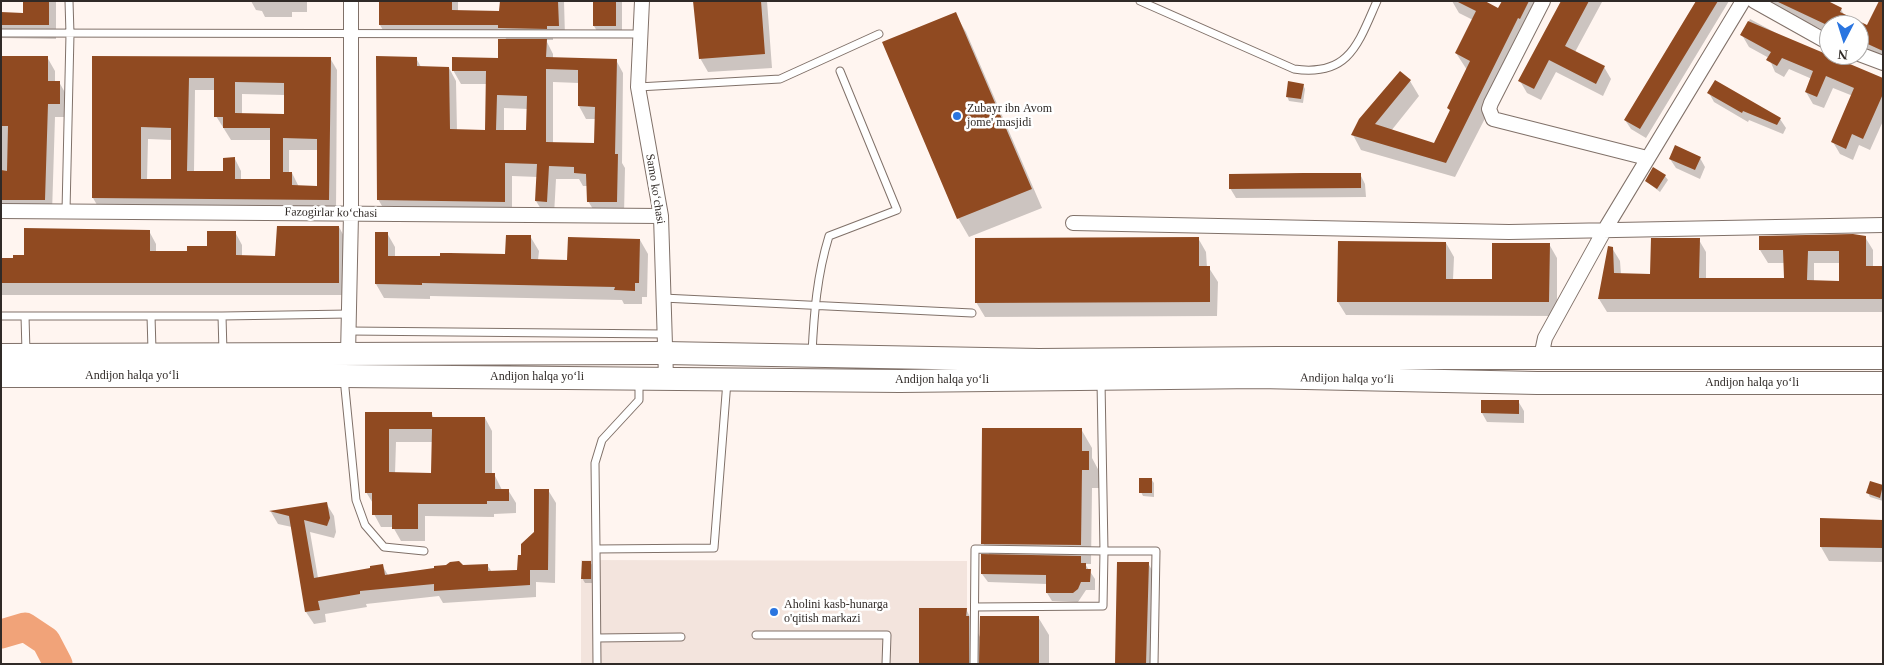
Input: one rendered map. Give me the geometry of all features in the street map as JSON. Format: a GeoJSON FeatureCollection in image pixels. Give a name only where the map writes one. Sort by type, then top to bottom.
{"type":"FeatureCollection","features":[{"type":"Feature","properties":{"kind":"highway","name":"Andijon halqa yo‘li"},"geometry":{"type":"LineString","coordinates":[[1,376],[346,365],[665,343],[812,356],[1039,360],[1541,357],[1883,358]]}},
{"type":"Feature","properties":{"kind":"highway","name":"Andijon halqa yo‘li"},"geometry":{"type":"LineString","coordinates":[[1,355],[223,355],[346,365],[639,378],[900,381],[1258,377],[1537,383],[1883,383]]}},
{"type":"Feature","properties":{"kind":"street"},"geometry":{"type":"LineString","coordinates":[[346,365],[351,214],[351,1]]}},
{"type":"Feature","properties":{"kind":"street","name":"Samo koʻchasi"},"geometry":{"type":"LineString","coordinates":[[642,1],[638,87],[661,216],[666,378]]}},
{"type":"Feature","properties":{"kind":"street"},"geometry":{"type":"LineString","coordinates":[[1543,1],[1491,103],[1490,109],[1493,119],[1647,158]]}},
{"type":"Feature","properties":{"kind":"street"},"geometry":{"type":"LineString","coordinates":[[1541,357],[1545,338],[1604,231],[1743,1]]}},
{"type":"Feature","properties":{"kind":"street"},"geometry":{"type":"LineString","coordinates":[[1754,1],[1819,37]]}},
{"type":"Feature","properties":{"kind":"street"},"geometry":{"type":"LineString","coordinates":[[1869,58],[1883,63]]}},
{"type":"Feature","properties":{"kind":"street","name":"Fazogirlar koʻchasi"},"geometry":{"type":"LineString","coordinates":[[1,211],[661,216]]}},
{"type":"Feature","properties":{"kind":"street"},"geometry":{"type":"LineString","coordinates":[[1073,222],[1509,232],[1883,225]]}},
{"type":"Feature","properties":{"kind":"lane"},"geometry":{"type":"LineString","coordinates":[[66,211],[69,1]]}},
{"type":"Feature","properties":{"kind":"lane"},"geometry":{"type":"LineString","coordinates":[[1140,1],[1294,69],[1313,71],[1337,65],[1358,44],[1377,1]]}},
{"type":"Feature","properties":{"kind":"lane"},"geometry":{"type":"LineString","coordinates":[[1,33],[641,34]]}},
{"type":"Feature","properties":{"kind":"lane"},"geometry":{"type":"LineString","coordinates":[[638,87],[780,79],[879,34]]}},
{"type":"Feature","properties":{"kind":"lane"},"geometry":{"type":"LineString","coordinates":[[812,356],[814,305],[821,264],[830,236],[898,210],[840,71]]}},
{"type":"Feature","properties":{"kind":"lane"},"geometry":{"type":"LineString","coordinates":[[663,298],[972,313]]}},
{"type":"Feature","properties":{"kind":"lane"},"geometry":{"type":"LineString","coordinates":[[1,316],[349,314]]}},
{"type":"Feature","properties":{"kind":"lane"},"geometry":{"type":"LineString","coordinates":[[25,316],[26,355]]}},
{"type":"Feature","properties":{"kind":"lane"},"geometry":{"type":"LineString","coordinates":[[151,316],[152,355]]}},
{"type":"Feature","properties":{"kind":"lane"},"geometry":{"type":"LineString","coordinates":[[222,316],[223,355]]}},
{"type":"Feature","properties":{"kind":"lane"},"geometry":{"type":"LineString","coordinates":[[348,331],[665,343]]}},
{"type":"Feature","properties":{"kind":"lane"},"geometry":{"type":"LineString","coordinates":[[346,365],[356,500],[365,525],[384,548],[424,551]]}},
{"type":"Feature","properties":{"kind":"lane"},"geometry":{"type":"LineString","coordinates":[[597,664],[595,463],[602,440],[639,400],[639,378]]}},
{"type":"Feature","properties":{"kind":"lane"},"geometry":{"type":"LineString","coordinates":[[596,549],[714,548],[727,378]]}},
{"type":"Feature","properties":{"kind":"lane"},"geometry":{"type":"LineString","coordinates":[[975,607],[1103,606],[1101,379]]}},
{"type":"Feature","properties":{"kind":"lane"},"geometry":{"type":"LineString","coordinates":[[974,664],[975,549],[1156,551],[1154,664]]}},
{"type":"Feature","properties":{"kind":"lane"},"geometry":{"type":"LineString","coordinates":[[756,635],[887,635],[886,664]]}},
{"type":"Feature","properties":{"kind":"lane"},"geometry":{"type":"LineString","coordinates":[[597,638],[681,637]]}},
{"type":"Feature","properties":{"kind":"shaded area","name":"Aholini kasb-hunarga o'qitish markazi"},"geometry":{"type":"Polygon","coordinates":[[[581,560],[967,561],[967,664],[581,664],[581,560]]]}},
{"type":"Feature","properties":{"kind":"building"},"geometry":{"type":"Polygon","coordinates":[[[23,1],[49,1],[49,25],[1,25],[1,12],[23,13],[23,1]]]}},
{"type":"Feature","properties":{"kind":"building"},"geometry":{"type":"Polygon","coordinates":[[[379,1],[452,1],[452,10],[499,11],[500,1],[558,1],[559,26],[547,26],[547,29],[498,28],[498,25],[379,25],[379,1]]]}},
{"type":"Feature","properties":{"kind":"building"},"geometry":{"type":"Polygon","coordinates":[[[593,1],[616,1],[616,26],[593,26],[593,1]]]}},
{"type":"Feature","properties":{"kind":"building"},"geometry":{"type":"Polygon","coordinates":[[[693,1],[761,1],[765,54],[699,59],[693,1]]]}},
{"type":"Feature","properties":{"kind":"building"},"geometry":{"type":"Polygon","coordinates":[[[1456,1],[1485,1],[1498,8],[1502,1],[1529,1],[1520,19],[1518,18],[1446,163],[1351,135],[1359,119],[1400,71],[1411,80],[1375,124],[1434,143],[1450,110],[1447,108],[1470,61],[1455,53],[1476,11],[1456,1]]]}},
{"type":"Feature","properties":{"kind":"building"},"geometry":{"type":"Polygon","coordinates":[[[1561,1],[1589,1],[1565,46],[1605,66],[1596,84],[1549,60],[1534,89],[1518,81],[1561,1]]]}},
{"type":"Feature","properties":{"kind":"building"},"geometry":{"type":"Polygon","coordinates":[[[1696,1],[1718,1],[1640,129],[1624,120],[1696,1]]]}},
{"type":"Feature","properties":{"kind":"building"},"geometry":{"type":"Polygon","coordinates":[[[1776,1],[1828,1],[1842,8],[1840,12],[1846,15],[1819,15],[1819,21],[1776,1]]]}},
{"type":"Feature","properties":{"kind":"building"},"geometry":{"type":"Polygon","coordinates":[[[1879,1],[1883,1],[1883,51],[1869,45],[1869,21],[1879,1]]]}},
{"type":"Feature","properties":{"kind":"building","name":"Zubayr ibn Avom jome' masjidi"},"geometry":{"type":"Polygon","coordinates":[[[956,12],[1032,189],[957,219],[882,42],[956,12]]]}},
{"type":"Feature","properties":{"kind":"building"},"geometry":{"type":"Polygon","coordinates":[[[1748,21],[1819,51],[1819,65],[1852,65],[1883,78],[1883,94],[1863,139],[1852,134],[1846,149],[1831,142],[1854,88],[1826,76],[1817,97],[1805,92],[1813,71],[1782,58],[1777,66],[1766,60],[1771,52],[1740,35],[1748,21]]]}},
{"type":"Feature","properties":{"kind":"building"},"geometry":{"type":"Polygon","coordinates":[[[498,39],[547,39],[546,57],[617,59],[615,154],[618,154],[617,202],[587,202],[586,174],[574,173],[574,167],[549,166],[547,202],[535,201],[537,164],[505,163],[505,202],[377,200],[376,56],[417,57],[417,66],[449,67],[450,129],[485,130],[486,71],[452,71],[452,57],[498,58],[498,39]],[[546,69],[546,142],[594,143],[595,107],[578,106],[578,70],[546,69]],[[497,95],[496,130],[526,130],[527,96],[497,95]]]}},
{"type":"Feature","properties":{"kind":"building"},"geometry":{"type":"Polygon","coordinates":[[[1,56],[48,56],[48,81],[60,81],[60,104],[48,104],[45,200],[1,200],[1,170],[7,171],[8,126],[1,126],[1,56]]]}},
{"type":"Feature","properties":{"kind":"building"},"geometry":{"type":"Polygon","coordinates":[[[92,56],[331,57],[329,200],[92,198],[92,56]],[[189,78],[187,171],[223,171],[223,158],[235,157],[235,179],[270,179],[270,128],[223,128],[223,117],[214,117],[214,78],[189,78]],[[235,82],[235,113],[284,114],[284,83],[235,82]],[[141,127],[141,179],[171,179],[171,128],[141,127]],[[283,138],[283,172],[292,172],[292,185],[317,186],[317,139],[283,138]]]}},
{"type":"Feature","properties":{"kind":"building"},"geometry":{"type":"Polygon","coordinates":[[[1715,80],[1781,118],[1777,125],[1743,111],[1742,113],[1707,93],[1715,80]]]}},
{"type":"Feature","properties":{"kind":"building"},"geometry":{"type":"Polygon","coordinates":[[[1288,81],[1304,84],[1301,99],[1286,97],[1288,81]]]}},
{"type":"Feature","properties":{"kind":"building"},"geometry":{"type":"Polygon","coordinates":[[[1675,145],[1701,157],[1695,170],[1669,159],[1675,145]]]}},
{"type":"Feature","properties":{"kind":"building"},"geometry":{"type":"Polygon","coordinates":[[[1653,167],[1666,175],[1657,189],[1645,181],[1653,167]]]}},
{"type":"Feature","properties":{"kind":"building"},"geometry":{"type":"Polygon","coordinates":[[[1361,173],[1361,188],[1229,189],[1229,174],[1361,173]]]}},
{"type":"Feature","properties":{"kind":"building"},"geometry":{"type":"Polygon","coordinates":[[[277,226],[339,226],[339,283],[1,283],[1,258],[13,258],[13,255],[24,255],[24,228],[150,230],[150,251],[187,251],[187,246],[207,246],[207,231],[236,231],[236,255],[275,256],[277,226]]]}},
{"type":"Feature","properties":{"kind":"building"},"geometry":{"type":"Polygon","coordinates":[[[375,232],[388,232],[388,256],[440,256],[440,253],[505,254],[506,235],[531,235],[531,259],[567,260],[568,237],[640,239],[639,283],[635,283],[635,291],[614,290],[615,287],[422,283],[422,285],[375,284],[375,232]]]}},
{"type":"Feature","properties":{"kind":"building"},"geometry":{"type":"Polygon","coordinates":[[[1853,234],[1866,236],[1866,266],[1883,266],[1883,299],[1598,299],[1608,246],[1613,247],[1614,273],[1650,274],[1651,238],[1700,238],[1699,278],[1784,278],[1783,250],[1759,250],[1759,236],[1853,234]],[[1808,251],[1807,280],[1839,281],[1839,251],[1808,251]]]}},
{"type":"Feature","properties":{"kind":"building"},"geometry":{"type":"Polygon","coordinates":[[[1199,237],[1199,266],[1210,266],[1210,302],[975,303],[975,238],[1199,237]]]}},
{"type":"Feature","properties":{"kind":"building"},"geometry":{"type":"Polygon","coordinates":[[[1338,241],[1446,242],[1446,279],[1492,279],[1492,243],[1550,243],[1549,302],[1337,302],[1338,241]]]}},
{"type":"Feature","properties":{"kind":"building"},"geometry":{"type":"Polygon","coordinates":[[[1481,400],[1519,400],[1519,414],[1481,413],[1481,400]]]}},
{"type":"Feature","properties":{"kind":"building"},"geometry":{"type":"Polygon","coordinates":[[[365,412],[432,412],[432,417],[485,417],[485,473],[495,473],[495,489],[509,489],[509,501],[487,501],[487,504],[418,504],[418,529],[392,529],[392,515],[372,515],[372,493],[365,493],[365,412]],[[389,429],[389,472],[431,473],[432,429],[389,429]]]}},
{"type":"Feature","properties":{"kind":"building"},"geometry":{"type":"Polygon","coordinates":[[[982,428],[1082,428],[1082,451],[1089,451],[1089,470],[1082,470],[1081,545],[981,544],[982,428]]]}},
{"type":"Feature","properties":{"kind":"building"},"geometry":{"type":"Polygon","coordinates":[[[1139,478],[1152,478],[1152,493],[1139,493],[1139,478]]]}},
{"type":"Feature","properties":{"kind":"building"},"geometry":{"type":"Polygon","coordinates":[[[1870,481],[1883,485],[1880,498],[1866,493],[1870,481]]]}},
{"type":"Feature","properties":{"kind":"building"},"geometry":{"type":"Polygon","coordinates":[[[534,489],[549,489],[548,570],[530,570],[530,585],[434,591],[434,584],[360,591],[360,594],[318,601],[320,610],[305,612],[289,516],[269,511],[327,502],[330,518],[327,526],[304,520],[314,578],[383,564],[385,575],[434,568],[434,566],[459,561],[463,565],[488,564],[488,571],[517,570],[518,555],[521,555],[521,544],[534,532],[534,489]]]}},
{"type":"Feature","properties":{"kind":"building"},"geometry":{"type":"Polygon","coordinates":[[[1820,518],[1883,520],[1883,548],[1820,547],[1820,518]]]}},
{"type":"Feature","properties":{"kind":"building"},"geometry":{"type":"Polygon","coordinates":[[[981,554],[1081,556],[1081,563],[1086,563],[1086,569],[1091,569],[1090,582],[1081,582],[1078,589],[1073,593],[1046,593],[1046,575],[981,574],[981,554]]]}},
{"type":"Feature","properties":{"kind":"building"},"geometry":{"type":"Polygon","coordinates":[[[582,561],[591,561],[591,579],[581,579],[582,561]]]}},
{"type":"Feature","properties":{"kind":"building"},"geometry":{"type":"Polygon","coordinates":[[[1117,562],[1149,562],[1146,664],[1115,664],[1117,562]]]}},
{"type":"Feature","properties":{"kind":"building"},"geometry":{"type":"Polygon","coordinates":[[[919,608],[967,608],[966,616],[969,616],[969,664],[919,664],[919,608]]]}},
{"type":"Feature","properties":{"kind":"building"},"geometry":{"type":"Polygon","coordinates":[[[980,616],[1039,616],[1039,664],[979,664],[980,616]]]}},
{"type":"Feature","properties":{"kind":"waterway"},"geometry":{"type":"LineString","coordinates":[[1,634],[25,627],[46,641],[58,664]]}},
{"type":"Feature","properties":{"kind":"place","name":"Zubayr ibn Avom jome' masjidi"},"geometry":{"type":"Point","coordinates":[957,116]}},
{"type":"Feature","properties":{"kind":"place","name":"Aholini kasb-hunarga o'qitish markazi"},"geometry":{"type":"Point","coordinates":[774,612]}}]}
